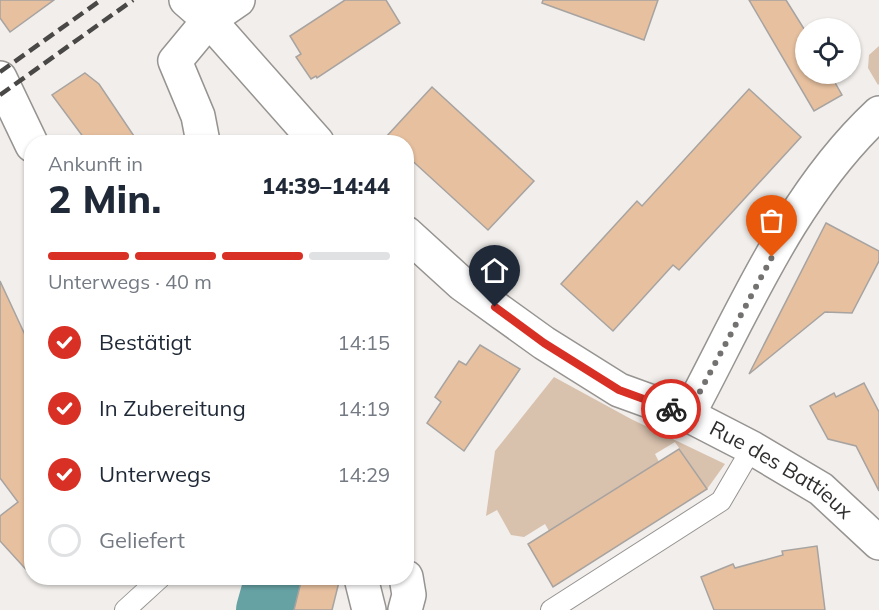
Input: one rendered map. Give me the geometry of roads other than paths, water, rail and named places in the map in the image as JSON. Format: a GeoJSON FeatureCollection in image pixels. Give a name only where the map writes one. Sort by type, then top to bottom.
{"type":"FeatureCollection","features":[{"type":"Feature","properties":{"kind":"street"},"geometry":{"type":"LineString","coordinates":[[198,10],[238,0]]}},
{"type":"Feature","properties":{"kind":"street"},"geometry":{"type":"LineString","coordinates":[[198,10],[175,61],[198,116],[201,135]]}},
{"type":"Feature","properties":{"kind":"street"},"geometry":{"type":"LineString","coordinates":[[198,10],[311,135]]}},
{"type":"Feature","properties":{"kind":"street"},"geometry":{"type":"LineString","coordinates":[[0,78],[27,135]]}},
{"type":"Feature","properties":{"kind":"street"},"geometry":{"type":"LineString","coordinates":[[688,414],[808,193],[848,142],[879,113]]}},
{"type":"Feature","properties":{"kind":"street","name":"Rue des Battieux"},"geometry":{"type":"LineString","coordinates":[[414,240],[462,284],[544,343],[619,390],[688,414],[752,448],[821,489],[879,543]]}},
{"type":"Feature","properties":{"kind":"street"},"geometry":{"type":"LineString","coordinates":[[363,585],[369,610]]}},
{"type":"Feature","properties":{"kind":"street"},"geometry":{"type":"LineString","coordinates":[[405,610],[409,595],[407,585]]}},
{"type":"Feature","properties":{"kind":"lane"},"geometry":{"type":"LineString","coordinates":[[551,610],[721,501],[752,448]]}},
{"type":"Feature","properties":{"kind":"lane"},"geometry":{"type":"LineString","coordinates":[[125,610],[152,585]]}},
{"type":"Feature","properties":{"kind":"waterway"},"geometry":{"type":"LineString","coordinates":[[266,610],[273,585]]}},
{"type":"Feature","properties":{"kind":"railway"},"geometry":{"type":"LineString","coordinates":[[0,72],[101,0]]}},
{"type":"Feature","properties":{"kind":"railway"},"geometry":{"type":"LineString","coordinates":[[0,95],[133,0]]}}]}
